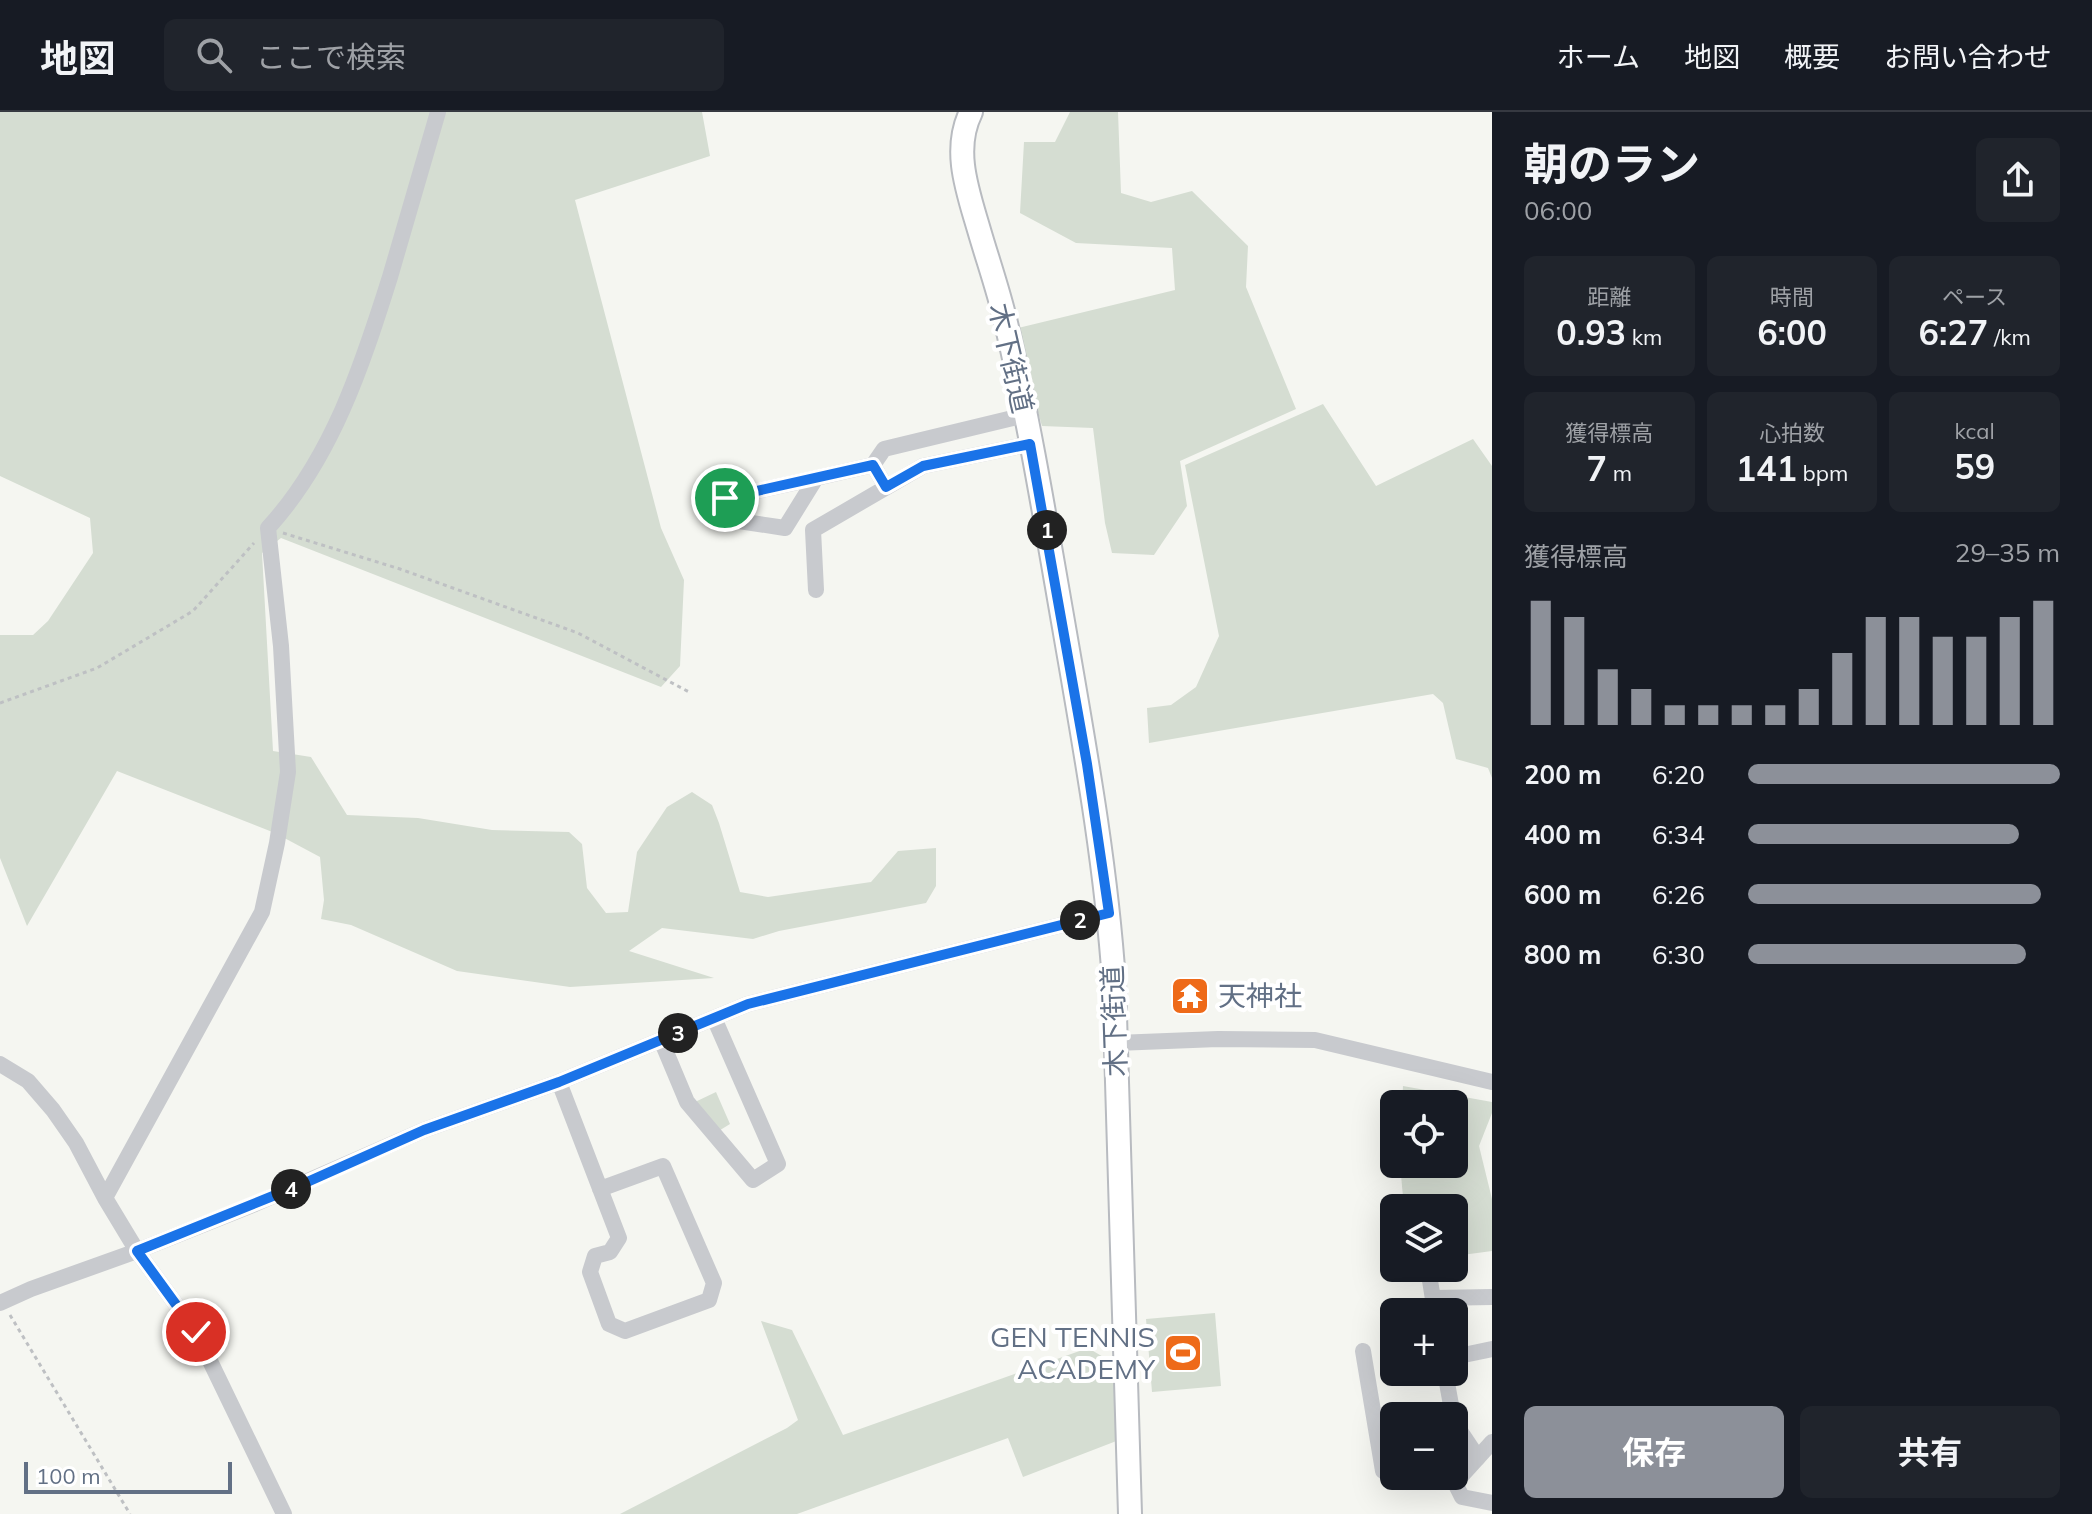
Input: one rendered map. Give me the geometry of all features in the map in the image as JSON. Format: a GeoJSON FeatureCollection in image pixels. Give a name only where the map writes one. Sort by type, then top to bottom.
{"type":"FeatureCollection","features":[{"type":"Feature","properties":{"kind":"main road","name":"木下街道"},"geometry":{"type":"LineString","coordinates":[[971,112],[961,145],[962,166],[1006,321],[1025,415],[1087,764],[1109,913],[1116,1043],[1130,1514]]}},
{"type":"Feature","properties":{"kind":"street"},"geometry":{"type":"LineString","coordinates":[[105,1198],[262,912],[288,772],[281,646],[268,528],[321,457],[366,353],[438,112]]}},
{"type":"Feature","properties":{"kind":"street"},"geometry":{"type":"LineString","coordinates":[[816,478],[785,528],[726,519],[725,498],[873,465],[884,449],[1025,415]]}},
{"type":"Feature","properties":{"kind":"street"},"geometry":{"type":"LineString","coordinates":[[816,590],[813,530],[923,466],[1030,444]]}},
{"type":"Feature","properties":{"kind":"street"},"geometry":{"type":"LineString","coordinates":[[873,465],[886,487]]}},
{"type":"Feature","properties":{"kind":"street"},"geometry":{"type":"LineString","coordinates":[[1,1303],[305,1183],[424,1130],[559,1082],[748,1004],[1109,913]]}},
{"type":"Feature","properties":{"kind":"street"},"geometry":{"type":"LineString","coordinates":[[661,1040],[687,1102],[753,1180],[778,1164],[714,1018]]}},
{"type":"Feature","properties":{"kind":"street"},"geometry":{"type":"LineString","coordinates":[[1116,1043],[1218,1039],[1315,1040],[1492,1082]]}},
{"type":"Feature","properties":{"kind":"street"},"geometry":{"type":"LineString","coordinates":[[0,1064],[28,1081],[53,1110],[76,1143],[137,1251],[196,1332],[284,1514]]}},
{"type":"Feature","properties":{"kind":"street"},"geometry":{"type":"LineString","coordinates":[[559,1082],[600,1189],[619,1238],[610,1252],[595,1256],[590,1272],[609,1324],[625,1331],[709,1300],[714,1283],[663,1166],[600,1189]]}},
{"type":"Feature","properties":{"kind":"street"},"geometry":{"type":"LineString","coordinates":[[1468,1300],[1492,1297]]}},
{"type":"Feature","properties":{"kind":"street"},"geometry":{"type":"LineString","coordinates":[[1468,1354],[1492,1349]]}},
{"type":"Feature","properties":{"kind":"street"},"geometry":{"type":"LineString","coordinates":[[1363,1351],[1380,1453]]}},
{"type":"Feature","properties":{"kind":"street"},"geometry":{"type":"LineString","coordinates":[[1468,1466],[1492,1442]]}},
{"type":"Feature","properties":{"kind":"street"},"geometry":{"type":"LineString","coordinates":[[1468,1443],[1478,1458]]}},
{"type":"Feature","properties":{"kind":"street"},"geometry":{"type":"LineString","coordinates":[[1457,1490],[1462,1497],[1492,1503]]}},
{"type":"Feature","properties":{"kind":"path"},"geometry":{"type":"LineString","coordinates":[[0,703],[97,668],[193,611],[268,528],[400,569],[578,633],[691,693]]}},
{"type":"Feature","properties":{"kind":"path"},"geometry":{"type":"LineString","coordinates":[[1,1303],[130,1514]]}},
{"type":"Feature","properties":{"kind":"shaded area"},"geometry":{"type":"Polygon","coordinates":[[[0,112],[702,112],[710,156],[575,200],[661,528],[684,580],[680,666],[661,687],[281,538],[262,553],[273,751],[311,757],[347,815],[418,818],[492,830],[569,832],[582,844],[587,888],[606,913],[628,912],[637,852],[667,807],[692,792],[712,805],[740,892],[768,897],[871,882],[898,851],[936,848],[936,886],[926,903],[779,931],[753,939],[662,928],[629,951],[714,978],[570,987],[457,971],[351,925],[321,919],[324,900],[320,857],[275,833],[117,771],[27,926],[0,858],[0,635],[33,635],[48,621],[93,553],[90,518],[0,476],[0,112]]]}},
{"type":"Feature","properties":{"kind":"shaded area"},"geometry":{"type":"Polygon","coordinates":[[[1070,112],[1118,112],[1121,193],[1151,202],[1192,191],[1248,246],[1246,287],[1296,409],[1180,461],[1187,506],[1154,555],[1112,553],[1105,523],[1093,428],[1042,426],[1014,329],[1175,290],[1172,248],[1076,243],[1020,213],[1024,142],[1055,142],[1070,112]]]}},
{"type":"Feature","properties":{"kind":"shaded area"},"geometry":{"type":"Polygon","coordinates":[[[1323,404],[1376,486],[1473,439],[1492,466],[1492,778],[1488,768],[1456,759],[1443,703],[1433,694],[1149,743],[1147,708],[1171,705],[1196,687],[1219,636],[1185,465],[1323,404]]]}},
{"type":"Feature","properties":{"kind":"shaded area"},"geometry":{"type":"Polygon","coordinates":[[[1403,1086],[1425,1090],[1403,1090],[1403,1086]]]}},
{"type":"Feature","properties":{"kind":"shaded area"},"geometry":{"type":"Polygon","coordinates":[[[716,1092],[730,1124],[717,1132],[695,1102],[716,1092]]]}},
{"type":"Feature","properties":{"kind":"shaded area"},"geometry":{"type":"Polygon","coordinates":[[[1468,1098],[1492,1102],[1492,1113],[1479,1146],[1492,1199],[1492,1251],[1468,1254],[1468,1194],[1403,1194],[1401,1178],[1468,1178],[1468,1098]]]}},
{"type":"Feature","properties":{"kind":"shaded area","name":"GEN TENNIS ACADEMY"},"geometry":{"type":"Polygon","coordinates":[[[1215,1313],[1221,1386],[1152,1392],[1146,1319],[1215,1313]]]}},
{"type":"Feature","properties":{"kind":"shaded area"},"geometry":{"type":"Polygon","coordinates":[[[761,1321],[792,1330],[843,1435],[1088,1348],[1117,1365],[1119,1440],[1023,1477],[1008,1438],[797,1514],[620,1514],[798,1420],[761,1321]]]}},
{"type":"Feature","properties":{"kind":"place","name":"天神社"},"geometry":{"type":"Point","coordinates":[1190,996]}},
{"type":"Feature","properties":{"kind":"place","name":"GEN TENNIS ACADEMY"},"geometry":{"type":"Point","coordinates":[1183,1353]}},
{"type":"Feature","properties":{"kind":"route"},"geometry":{"type":"LineString","coordinates":[[196,1332],[137,1251],[305,1183],[424,1130],[559,1082],[748,1004],[1109,913],[1087,764],[1030,444],[923,466],[886,487],[873,465],[725,498]]}}]}
